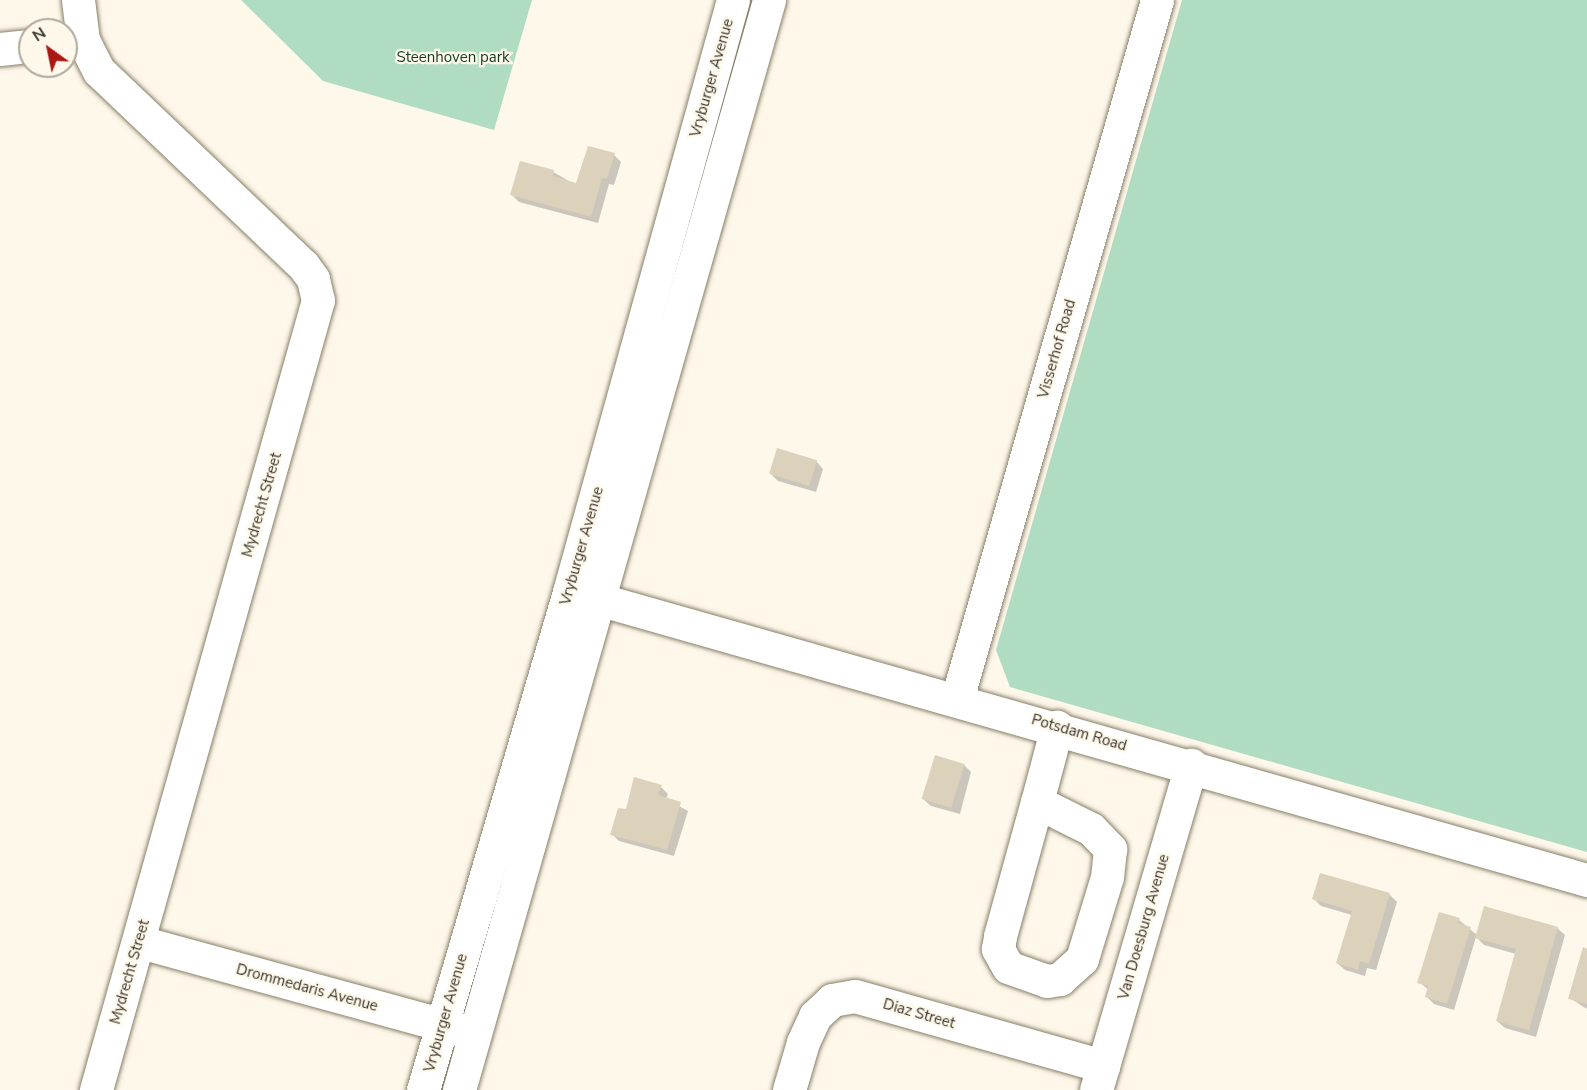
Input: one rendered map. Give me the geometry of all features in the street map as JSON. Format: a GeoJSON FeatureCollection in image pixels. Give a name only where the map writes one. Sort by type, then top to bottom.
{"type":"FeatureCollection","features":[{"type":"Feature","properties":{"kind":"street","name":"Mydrecht Street"},"geometry":{"type":"LineString","coordinates":[[77,18],[78,0]]}},
{"type":"Feature","properties":{"kind":"street","name":"Vryburger Avenue"},"geometry":{"type":"LineString","coordinates":[[423,1090],[569,592],[733,0]]}},
{"type":"Feature","properties":{"kind":"street"},"geometry":{"type":"LineString","coordinates":[[459,1090],[601,599],[769,0]]}},
{"type":"Feature","properties":{"kind":"street","name":"Visserhof Road"},"geometry":{"type":"LineString","coordinates":[[957,699],[1156,0]]}},
{"type":"Feature","properties":{"kind":"street","name":"Mydrecht Street"},"geometry":{"type":"LineString","coordinates":[[78,45],[99,71],[303,265],[314,279],[318,300],[140,942],[96,1090]]}},
{"type":"Feature","properties":{"kind":"street"},"geometry":{"type":"LineString","coordinates":[[0,49],[18,47]]}},
{"type":"Feature","properties":{"kind":"street","name":"Potsdam Road"},"geometry":{"type":"LineString","coordinates":[[569,592],[1058,727],[1587,880]]}},
{"type":"Feature","properties":{"kind":"street"},"geometry":{"type":"LineString","coordinates":[[1037,802],[1091,829],[1110,849],[1107,877],[1082,958],[1060,979],[1047,981],[1008,967],[998,949],[1037,802],[1058,727]]}},
{"type":"Feature","properties":{"kind":"street","name":"Van Doesburg Avenue"},"geometry":{"type":"LineString","coordinates":[[1100,1078],[1191,765]]}},
{"type":"Feature","properties":{"kind":"street","name":"Drommedaris Avenue"},"geometry":{"type":"LineString","coordinates":[[140,942],[475,1033]]}},
{"type":"Feature","properties":{"kind":"street","name":"Diaz Street"},"geometry":{"type":"LineString","coordinates":[[789,1090],[815,1016],[832,1000],[855,996],[1100,1078]]}},
{"type":"Feature","properties":{"kind":"green space","name":"Steenhoven park"},"geometry":{"type":"Polygon","coordinates":[[[241,0],[532,0],[494,130],[323,81],[241,0]]]}},
{"type":"Feature","properties":{"kind":"green space"},"geometry":{"type":"Polygon","coordinates":[[[1182,0],[1587,0],[1587,852],[1010,687],[996,650],[1182,0]]]}},
{"type":"Feature","properties":{"kind":"building"},"geometry":{"type":"Polygon","coordinates":[[[588,146],[615,153],[607,179],[602,178],[591,217],[510,195],[520,161],[554,170],[553,176],[576,183],[588,146]]]}},
{"type":"Feature","properties":{"kind":"building"},"geometry":{"type":"Polygon","coordinates":[[[777,448],[817,460],[809,486],[769,474],[777,448]]]}},
{"type":"Feature","properties":{"kind":"building"},"geometry":{"type":"Polygon","coordinates":[[[935,755],[965,764],[951,808],[922,799],[935,755]]]}},
{"type":"Feature","properties":{"kind":"building"},"geometry":{"type":"Polygon","coordinates":[[[634,777],[662,785],[658,795],[681,802],[667,850],[610,835],[618,808],[626,809],[634,777]]]}},
{"type":"Feature","properties":{"kind":"building"},"geometry":{"type":"Polygon","coordinates":[[[1320,873],[1390,893],[1369,964],[1360,961],[1358,970],[1336,963],[1352,911],[1312,899],[1320,873]]]}},
{"type":"Feature","properties":{"kind":"building"},"geometry":{"type":"Polygon","coordinates":[[[1484,906],[1558,927],[1529,1030],[1496,1021],[1516,949],[1475,938],[1484,906]]]}},
{"type":"Feature","properties":{"kind":"building"},"geometry":{"type":"Polygon","coordinates":[[[1439,912],[1460,918],[1458,923],[1471,927],[1447,1004],[1425,997],[1428,986],[1417,983],[1439,912]]]}},
{"type":"Feature","properties":{"kind":"building"},"geometry":{"type":"Polygon","coordinates":[[[1583,947],[1587,949],[1587,1004],[1568,999],[1583,947]]]}}]}
